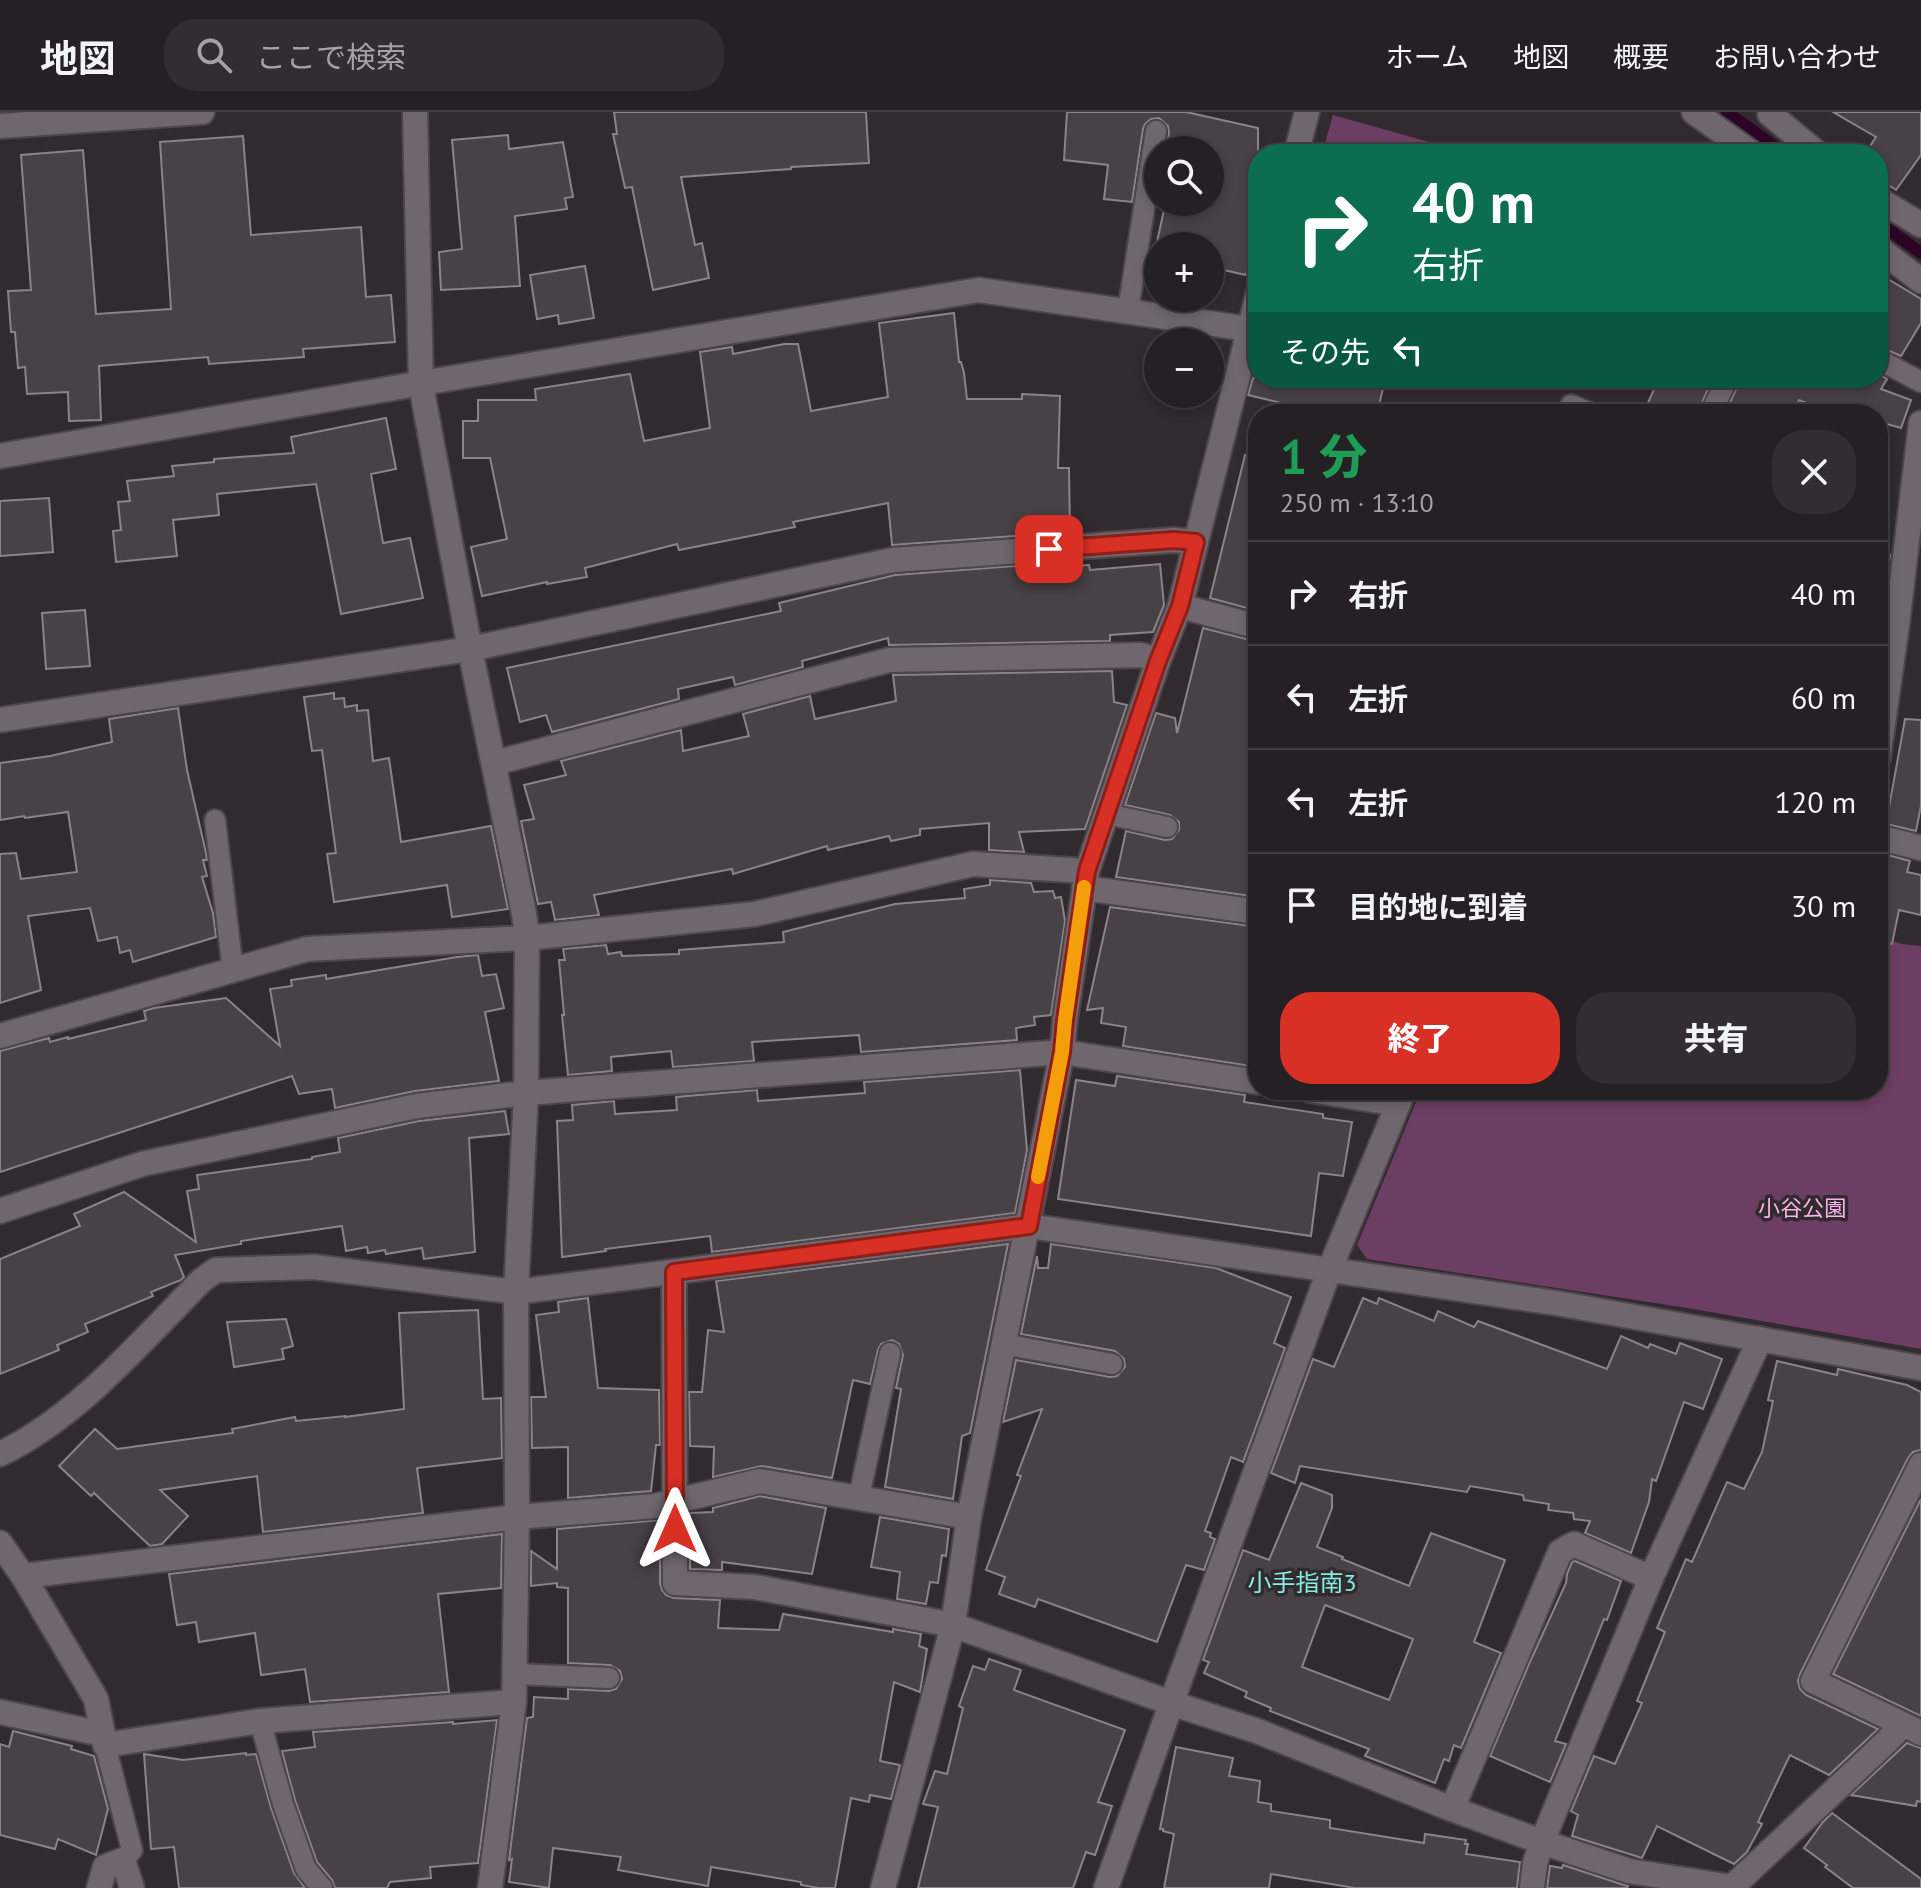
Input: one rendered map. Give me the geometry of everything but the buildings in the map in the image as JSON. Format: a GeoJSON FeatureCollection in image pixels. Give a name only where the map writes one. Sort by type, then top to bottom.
{"type":"FeatureCollection","features":[{"type":"Feature","properties":{"kind":"street"},"geometry":{"type":"LineString","coordinates":[[0,126],[120,115],[202,112]]}},
{"type":"Feature","properties":{"kind":"street"},"geometry":{"type":"LineString","coordinates":[[415,112],[421,385],[527,938],[526,1093],[516,1292],[514,1702],[490,1888]]}},
{"type":"Feature","properties":{"kind":"street"},"geometry":{"type":"LineString","coordinates":[[1299,144],[1307,112]]}},
{"type":"Feature","properties":{"kind":"street"},"geometry":{"type":"LineString","coordinates":[[1694,112],[1739,144]]}},
{"type":"Feature","properties":{"kind":"street"},"geometry":{"type":"LineString","coordinates":[[1753,144],[1771,113],[1807,144]]}},
{"type":"Feature","properties":{"kind":"street"},"geometry":{"type":"LineString","coordinates":[[1888,204],[1919,220]]}},
{"type":"Feature","properties":{"kind":"street"},"geometry":{"type":"LineString","coordinates":[[1888,256],[1921,281]]}},
{"type":"Feature","properties":{"kind":"street"},"geometry":{"type":"LineString","coordinates":[[0,456],[979,290],[1248,329]]}},
{"type":"Feature","properties":{"kind":"street"},"geometry":{"type":"LineString","coordinates":[[883,1888],[953,1625],[969,1517],[1062,1052],[1086,879],[1158,661],[1180,606],[1248,333]]}},
{"type":"Feature","properties":{"kind":"street"},"geometry":{"type":"LineString","coordinates":[[1888,616],[1921,423]]}},
{"type":"Feature","properties":{"kind":"street"},"geometry":{"type":"LineString","coordinates":[[0,720],[470,649],[893,560],[1174,540],[1196,542]]}},
{"type":"Feature","properties":{"kind":"street"},"geometry":{"type":"LineString","coordinates":[[1180,606],[1248,624]]}},
{"type":"Feature","properties":{"kind":"street"},"geometry":{"type":"LineString","coordinates":[[494,763],[889,660],[1141,655],[1158,661]]}},
{"type":"Feature","properties":{"kind":"street"},"geometry":{"type":"LineString","coordinates":[[1888,840],[1921,848]]}},
{"type":"Feature","properties":{"kind":"street"},"geometry":{"type":"LineString","coordinates":[[0,1036],[307,949],[527,938],[755,914],[973,864],[1086,879],[1248,910]]}},
{"type":"Feature","properties":{"kind":"street"},"geometry":{"type":"LineString","coordinates":[[0,1211],[142,1164],[417,1106],[526,1093],[1062,1052],[1248,1080]]}},
{"type":"Feature","properties":{"kind":"street"},"geometry":{"type":"LineString","coordinates":[[1106,1888],[1329,1271],[1400,1100]]}},
{"type":"Feature","properties":{"kind":"street"},"geometry":{"type":"LineString","coordinates":[[0,1454],[24,1442],[89,1392],[202,1280],[216,1270],[314,1267],[516,1292],[1029,1226],[1556,1303],[1921,1368]]}},
{"type":"Feature","properties":{"kind":"street"},"geometry":{"type":"LineString","coordinates":[[674,1272],[675,1583],[755,1587],[953,1625],[1257,1731],[1542,1842],[1629,1871],[1732,1887],[1883,1745],[1912,1729]]}},
{"type":"Feature","properties":{"kind":"street"},"geometry":{"type":"LineString","coordinates":[[1532,1888],[1542,1842],[1651,1578],[1760,1339]]}},
{"type":"Feature","properties":{"kind":"street"},"geometry":{"type":"LineString","coordinates":[[1912,1729],[1813,1681],[1921,1465]]}},
{"type":"Feature","properties":{"kind":"street"},"geometry":{"type":"LineString","coordinates":[[23,1576],[517,1517],[655,1506],[760,1481],[969,1517]]}},
{"type":"Feature","properties":{"kind":"street"},"geometry":{"type":"LineString","coordinates":[[0,1543],[96,1699],[104,1739]]}},
{"type":"Feature","properties":{"kind":"street"},"geometry":{"type":"LineString","coordinates":[[1452,1809],[1560,1552],[1574,1544],[1651,1578]]}},
{"type":"Feature","properties":{"kind":"street"},"geometry":{"type":"LineString","coordinates":[[0,1712],[104,1739],[260,1721],[514,1702]]}},
{"type":"Feature","properties":{"kind":"street"},"geometry":{"type":"LineString","coordinates":[[99,1888],[105,1867],[123,1860],[132,1888]]}},
{"type":"Feature","properties":{"kind":"lane"},"geometry":{"type":"LineString","coordinates":[[1128,311],[1156,131]]}},
{"type":"Feature","properties":{"kind":"lane"},"geometry":{"type":"LineString","coordinates":[[1888,364],[1921,382]]}},
{"type":"Feature","properties":{"kind":"lane"},"geometry":{"type":"LineString","coordinates":[[1107,814],[1167,827]]}},
{"type":"Feature","properties":{"kind":"lane"},"geometry":{"type":"LineString","coordinates":[[215,820],[233,971]]}},
{"type":"Feature","properties":{"kind":"lane"},"geometry":{"type":"LineString","coordinates":[[1003,1344],[1112,1364]]}},
{"type":"Feature","properties":{"kind":"lane"},"geometry":{"type":"LineString","coordinates":[[859,1497],[890,1353]]}},
{"type":"Feature","properties":{"kind":"lane"},"geometry":{"type":"LineString","coordinates":[[515,1674],[609,1678]]}},
{"type":"Feature","properties":{"kind":"lane"},"geometry":{"type":"LineString","coordinates":[[260,1721],[283,1804],[306,1869],[322,1888]]}},
{"type":"Feature","properties":{"kind":"lane"},"geometry":{"type":"LineString","coordinates":[[104,1739],[132,1850],[123,1860]]}},
{"type":"Feature","properties":{"kind":"green space"},"geometry":{"type":"Polygon","coordinates":[[[1333,115],[1436,144],[1325,144],[1333,115]]]}},
{"type":"Feature","properties":{"kind":"green space","name":"小谷公園"},"geometry":{"type":"Polygon","coordinates":[[[1888,939],[1921,946],[1921,1349],[1688,1308],[1367,1259],[1357,1245],[1417,1100],[1888,1100],[1888,939]]]}},
{"type":"Feature","properties":{"kind":"waterway"},"geometry":{"type":"LineString","coordinates":[[1727,112],[1771,144]]}},
{"type":"Feature","properties":{"kind":"waterway"},"geometry":{"type":"LineString","coordinates":[[1888,229],[1921,253]]}},
{"type":"Feature","properties":{"kind":"slow traffic"},"geometry":{"type":"LineString","coordinates":[[1038,1177],[1062,1052],[1084,887]]}},
{"type":"Feature","properties":{"kind":"district","name":"小手指南3"},"geometry":{"type":"Point","coordinates":[1302,1582]}},
{"type":"Feature","properties":{"kind":"route"},"geometry":{"type":"LineString","coordinates":[[675,1529],[674,1272],[1029,1226],[1062,1052],[1087,871],[1158,661],[1180,606],[1196,542],[1174,540],[1049,549]]}}]}
